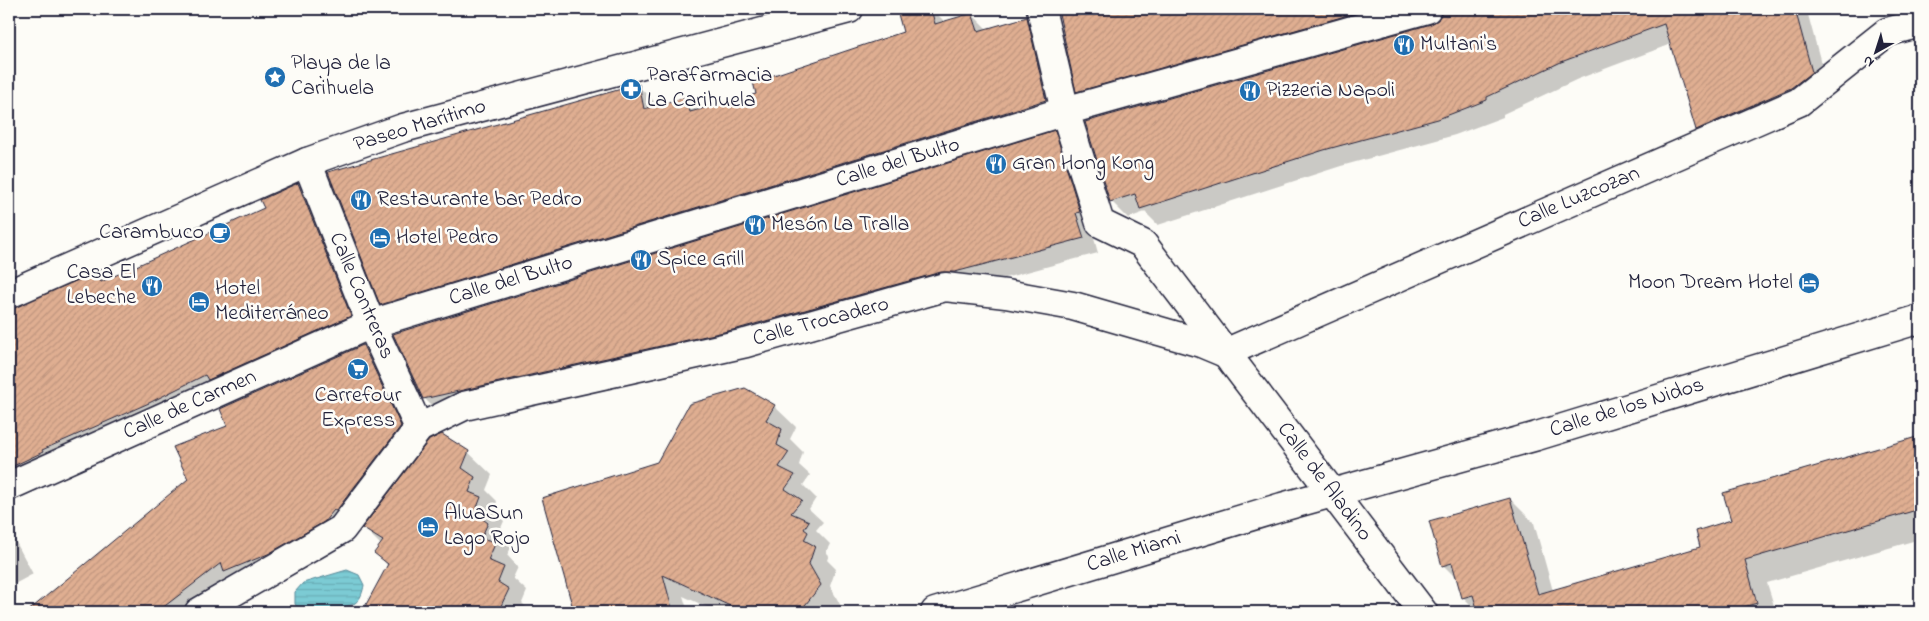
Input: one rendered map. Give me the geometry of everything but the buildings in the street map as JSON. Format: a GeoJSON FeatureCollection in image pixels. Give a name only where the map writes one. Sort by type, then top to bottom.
{"type":"FeatureCollection","features":[{"type":"Feature","properties":{"kind":"street","name":"Paseo Marítimo"},"geometry":{"type":"LineString","coordinates":[[9,294],[307,162],[403,128],[849,9]]}},
{"type":"Feature","properties":{"kind":"street","name":"Calle de Aladino"},"geometry":{"type":"LineString","coordinates":[[1041,9],[1065,111],[1100,223],[1143,244],[1423,612]]}},
{"type":"Feature","properties":{"kind":"street","name":"Calle del Bulto"},"geometry":{"type":"LineString","coordinates":[[371,324],[1065,111],[1427,9]]}},
{"type":"Feature","properties":{"kind":"street","name":"Calle Luzcozan"},"geometry":{"type":"LineString","coordinates":[[1225,353],[1799,102],[1887,32],[1920,23]]}},
{"type":"Feature","properties":{"kind":"street","name":"Calle Contreras"},"geometry":{"type":"LineString","coordinates":[[307,162],[371,324],[418,428]]}},
{"type":"Feature","properties":{"kind":"street","name":"Calle Trocadero"},"geometry":{"type":"LineString","coordinates":[[418,428],[464,406],[746,342],[945,287],[1006,294],[1073,306],[1201,343],[1225,353]]}},
{"type":"Feature","properties":{"kind":"street","name":"Calle de los Nidos"},"geometry":{"type":"LineString","coordinates":[[1333,493],[1537,436],[1920,319]]}},
{"type":"Feature","properties":{"kind":"street","name":"Calle de Carmen"},"geometry":{"type":"LineString","coordinates":[[9,486],[371,324]]}},
{"type":"Feature","properties":{"kind":"street"},"geometry":{"type":"LineString","coordinates":[[199,612],[342,529],[418,428]]}},
{"type":"Feature","properties":{"kind":"street","name":"Calle Miami"},"geometry":{"type":"LineString","coordinates":[[935,612],[1333,493]]}},
{"type":"Feature","properties":{"kind":"water"},"geometry":{"type":"Polygon","coordinates":[[[347,570],[359,575],[364,585],[361,595],[355,603],[337,609],[300,611],[295,604],[295,592],[303,583],[347,570]]]}},
{"type":"Feature","properties":{"kind":"place","name":"Multani's"},"geometry":{"type":"Point","coordinates":[1404,45]}},
{"type":"Feature","properties":{"kind":"place","name":"Playa de la Carihuela"},"geometry":{"type":"Point","coordinates":[275,77]}},
{"type":"Feature","properties":{"kind":"place","name":"Parafarmacia La Carihuela"},"geometry":{"type":"Point","coordinates":[631,89]}},
{"type":"Feature","properties":{"kind":"place","name":"Pizzeria Napoli"},"geometry":{"type":"Point","coordinates":[1250,91]}},
{"type":"Feature","properties":{"kind":"place","name":"Gran Hong Kong"},"geometry":{"type":"Point","coordinates":[996,164]}},
{"type":"Feature","properties":{"kind":"place","name":"Restaurante bar Pedro"},"geometry":{"type":"Point","coordinates":[361,200]}},
{"type":"Feature","properties":{"kind":"place","name":"Mesón La Tralla"},"geometry":{"type":"Point","coordinates":[755,225]}},
{"type":"Feature","properties":{"kind":"place","name":"Carambuco"},"geometry":{"type":"Point","coordinates":[220,233]}},
{"type":"Feature","properties":{"kind":"place","name":"Hotel Pedro"},"geometry":{"type":"Point","coordinates":[380,238]}},
{"type":"Feature","properties":{"kind":"place","name":"Spice Grill"},"geometry":{"type":"Point","coordinates":[641,260]}},
{"type":"Feature","properties":{"kind":"place","name":"Moon Dream Hotel"},"geometry":{"type":"Point","coordinates":[1809,283]}},
{"type":"Feature","properties":{"kind":"place","name":"Casa El Lebeche"},"geometry":{"type":"Point","coordinates":[152,286]}},
{"type":"Feature","properties":{"kind":"place","name":"Hotel Mediterráneo"},"geometry":{"type":"Point","coordinates":[199,302]}},
{"type":"Feature","properties":{"kind":"place","name":"Carrefour Express"},"geometry":{"type":"Point","coordinates":[358,369]}},
{"type":"Feature","properties":{"kind":"place","name":"AluaSun Lago Rojo"},"geometry":{"type":"Point","coordinates":[428,527]}}]}
